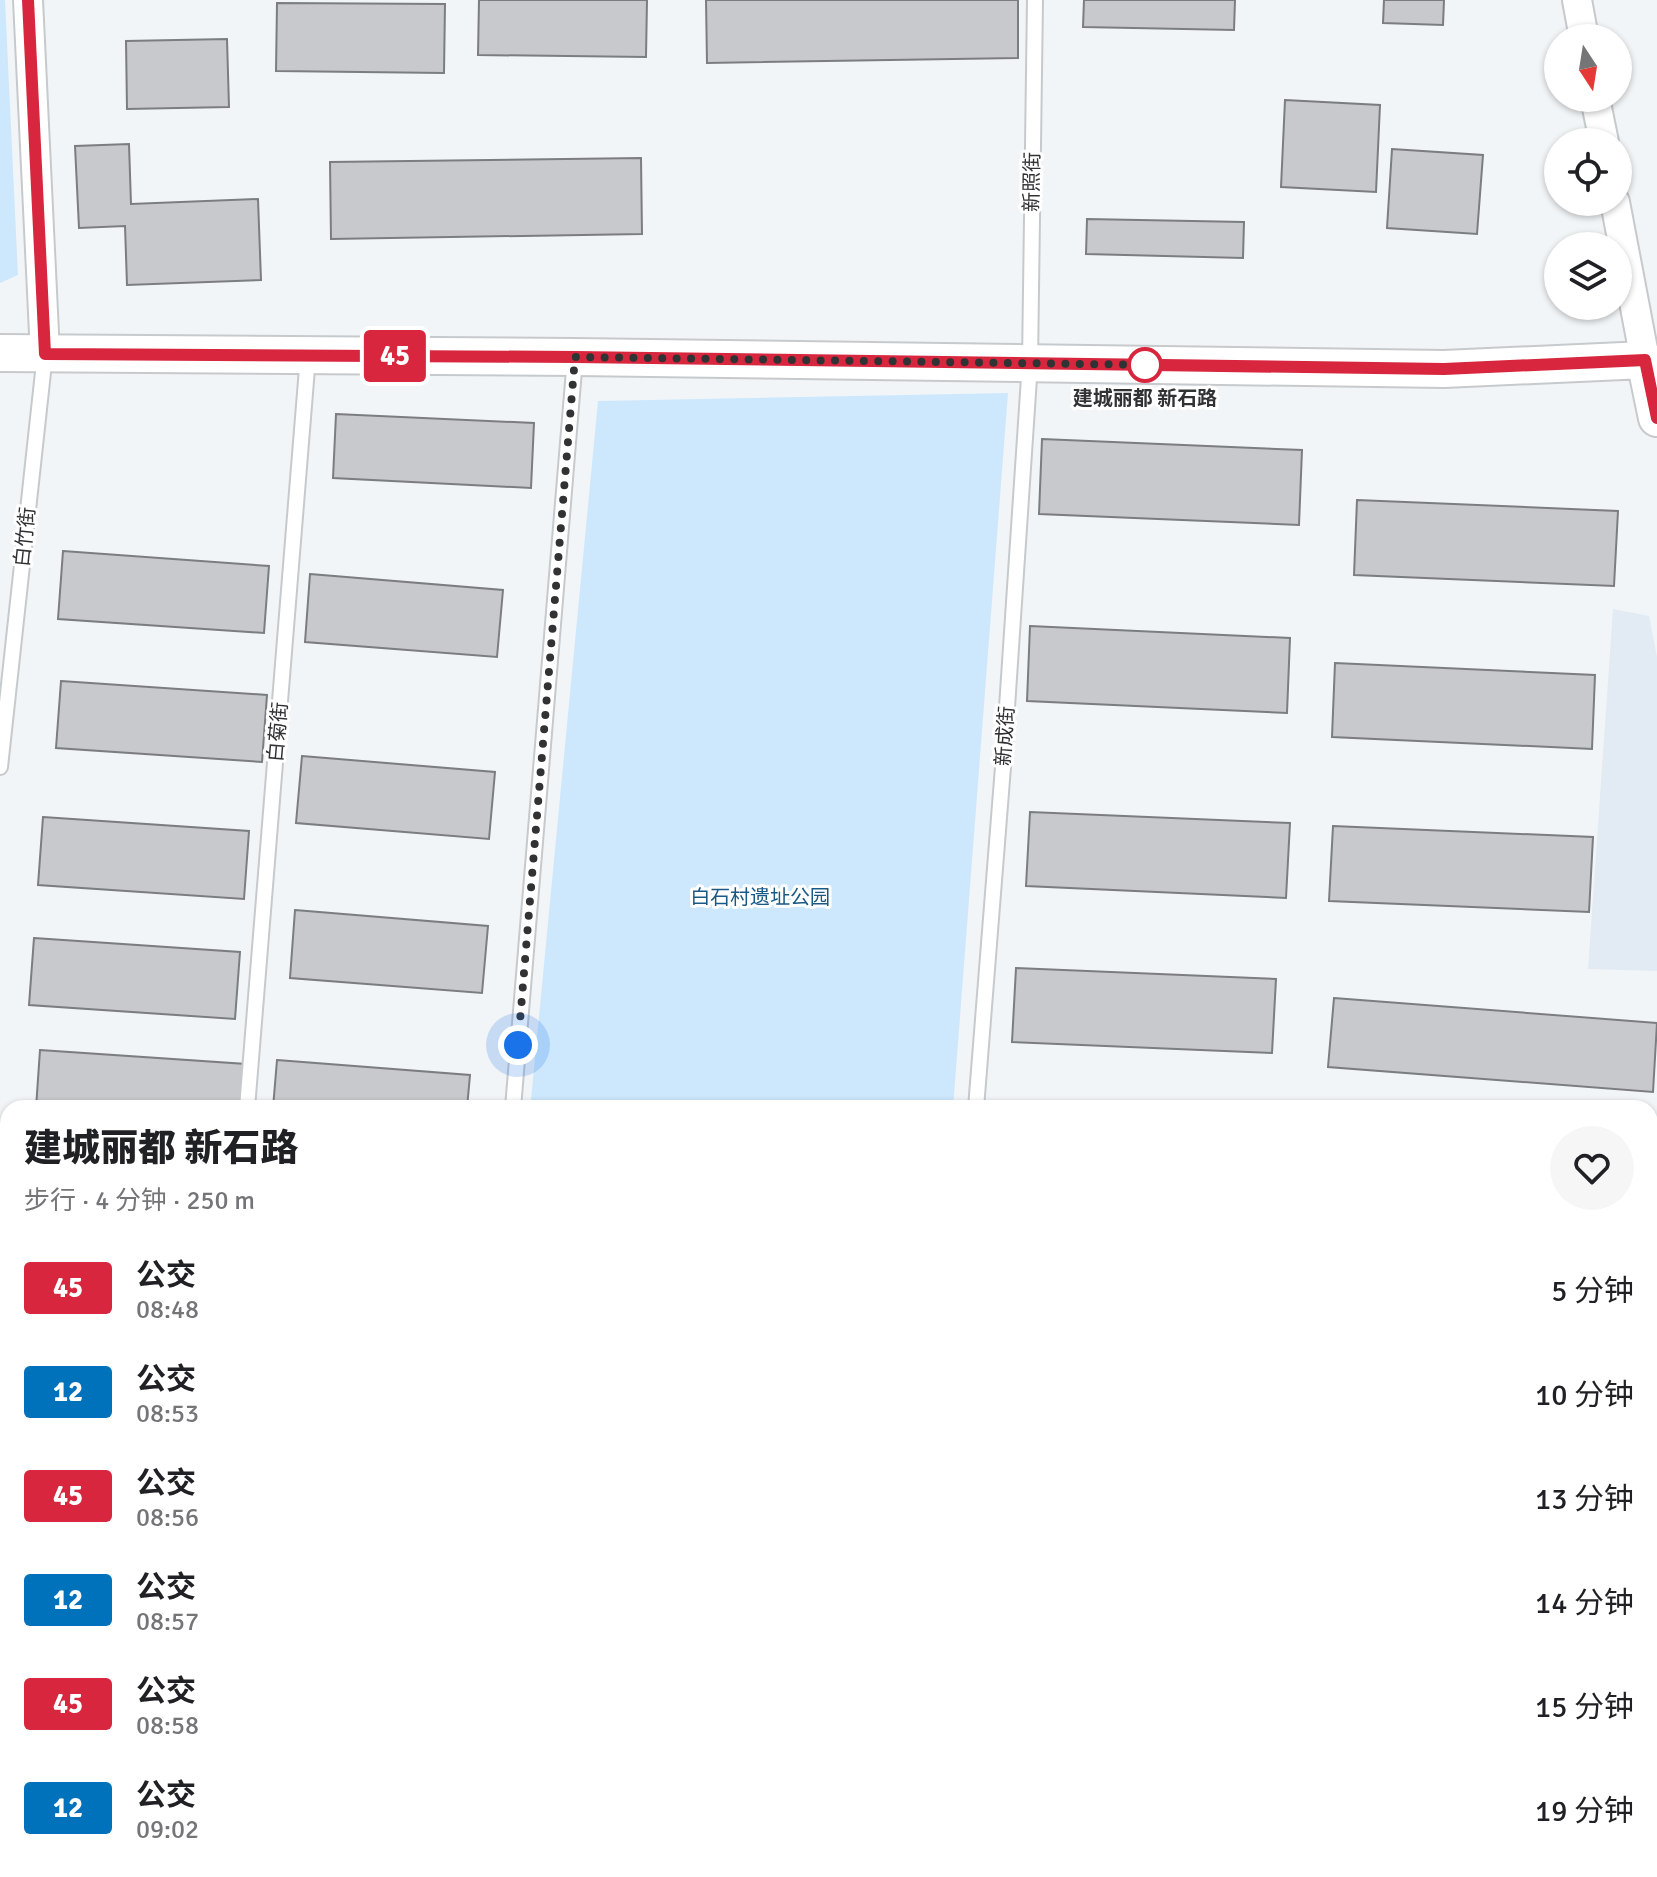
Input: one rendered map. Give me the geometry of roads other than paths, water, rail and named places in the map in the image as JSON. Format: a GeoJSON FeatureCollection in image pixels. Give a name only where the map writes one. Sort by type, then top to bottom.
{"type":"FeatureCollection","features":[{"type":"Feature","properties":{"kind":"street"},"geometry":{"type":"LineString","coordinates":[[28,0],[45,354]]}},
{"type":"Feature","properties":{"kind":"street"},"geometry":{"type":"LineString","coordinates":[[1577,0],[1581,24]]}},
{"type":"Feature","properties":{"kind":"street"},"geometry":{"type":"LineString","coordinates":[[1618,216],[1651,360],[1657,418]]}},
{"type":"Feature","properties":{"kind":"street"},"geometry":{"type":"LineString","coordinates":[[0,353],[1444,369],[1651,360]]}},
{"type":"Feature","properties":{"kind":"lane","name":"新照街"},"geometry":{"type":"LineString","coordinates":[[1030,363],[1035,0]]}},
{"type":"Feature","properties":{"kind":"lane","name":"白竹街"},"geometry":{"type":"LineString","coordinates":[[0,767],[45,354]]}},
{"type":"Feature","properties":{"kind":"lane","name":"白菊街"},"geometry":{"type":"LineString","coordinates":[[248,1100],[308,356]]}},
{"type":"Feature","properties":{"kind":"lane"},"geometry":{"type":"LineString","coordinates":[[514,1100],[575,357]]}},
{"type":"Feature","properties":{"kind":"lane","name":"新成街"},"geometry":{"type":"LineString","coordinates":[[977,1100],[1030,363]]}},
{"type":"Feature","properties":{"kind":"place","name":"建城丽都 新石路"},"geometry":{"type":"Point","coordinates":[1145,365]}},
{"type":"Feature","properties":{"kind":"park label","name":"白石村遗址公园"},"geometry":{"type":"Point","coordinates":[760,897]}}]}
